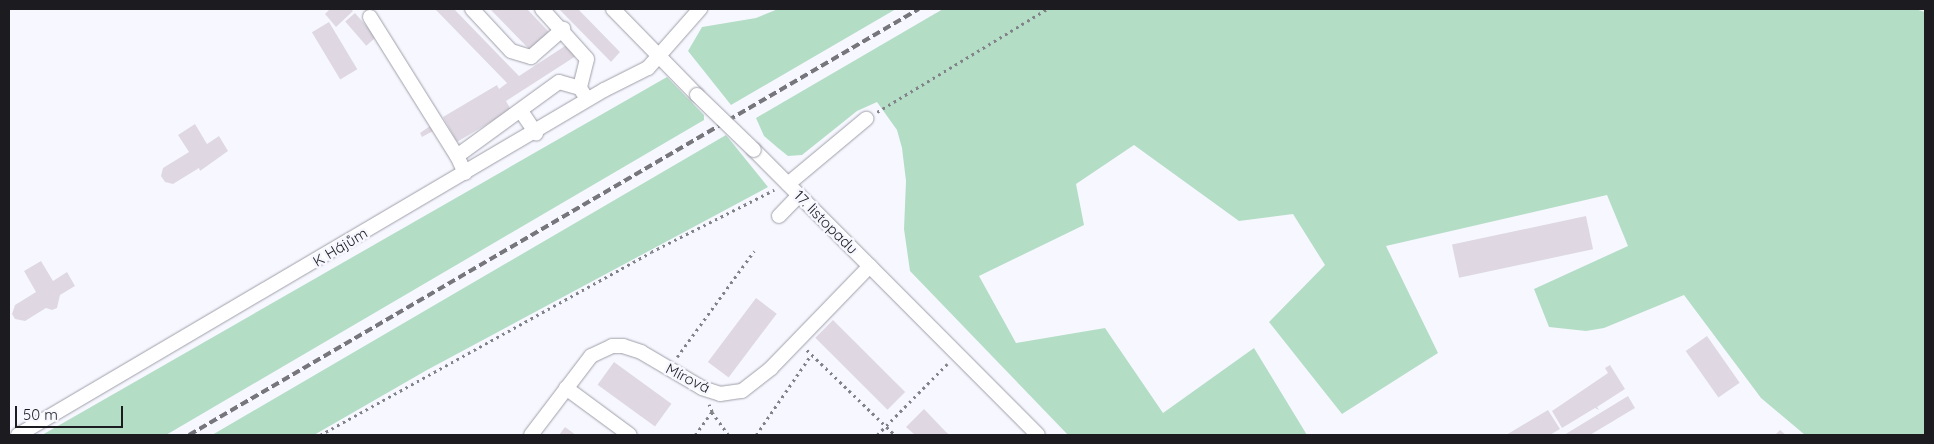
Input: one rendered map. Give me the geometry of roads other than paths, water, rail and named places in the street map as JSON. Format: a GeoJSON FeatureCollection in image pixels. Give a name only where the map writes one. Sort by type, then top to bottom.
{"type":"FeatureCollection","features":[{"type":"Feature","properties":{"kind":"street"},"geometry":{"type":"LineString","coordinates":[[472,9],[512,51],[531,58],[563,29]]}},
{"type":"Feature","properties":{"kind":"street"},"geometry":{"type":"LineString","coordinates":[[542,9],[563,29],[587,59],[580,88]]}},
{"type":"Feature","properties":{"kind":"street","name":"17. listopadu"},"geometry":{"type":"LineString","coordinates":[[613,9],[1038,435]]}},
{"type":"Feature","properties":{"kind":"street","name":"K Hájům"},"geometry":{"type":"LineString","coordinates":[[18,435],[536,133],[588,100],[648,68],[700,9]]}},
{"type":"Feature","properties":{"kind":"street"},"geometry":{"type":"LineString","coordinates":[[370,17],[457,156],[465,173]]}},
{"type":"Feature","properties":{"kind":"street"},"geometry":{"type":"LineString","coordinates":[[457,156],[559,82],[580,88],[588,100]]}},
{"type":"Feature","properties":{"kind":"street"},"geometry":{"type":"LineString","coordinates":[[520,111],[536,133]]}},
{"type":"Feature","properties":{"kind":"street"},"geometry":{"type":"LineString","coordinates":[[788,184],[866,119]]}},
{"type":"Feature","properties":{"kind":"street"},"geometry":{"type":"LineString","coordinates":[[779,216],[799,195]]}},
{"type":"Feature","properties":{"kind":"street","name":"Mírová"},"geometry":{"type":"LineString","coordinates":[[531,435],[590,356],[612,346],[632,348],[702,388],[720,394],[742,391],[765,374],[870,266]]}},
{"type":"Feature","properties":{"kind":"street"},"geometry":{"type":"LineString","coordinates":[[566,388],[630,435]]}},
{"type":"Feature","properties":{"kind":"railway"},"geometry":{"type":"LineString","coordinates":[[189,435],[919,9]]}}]}
